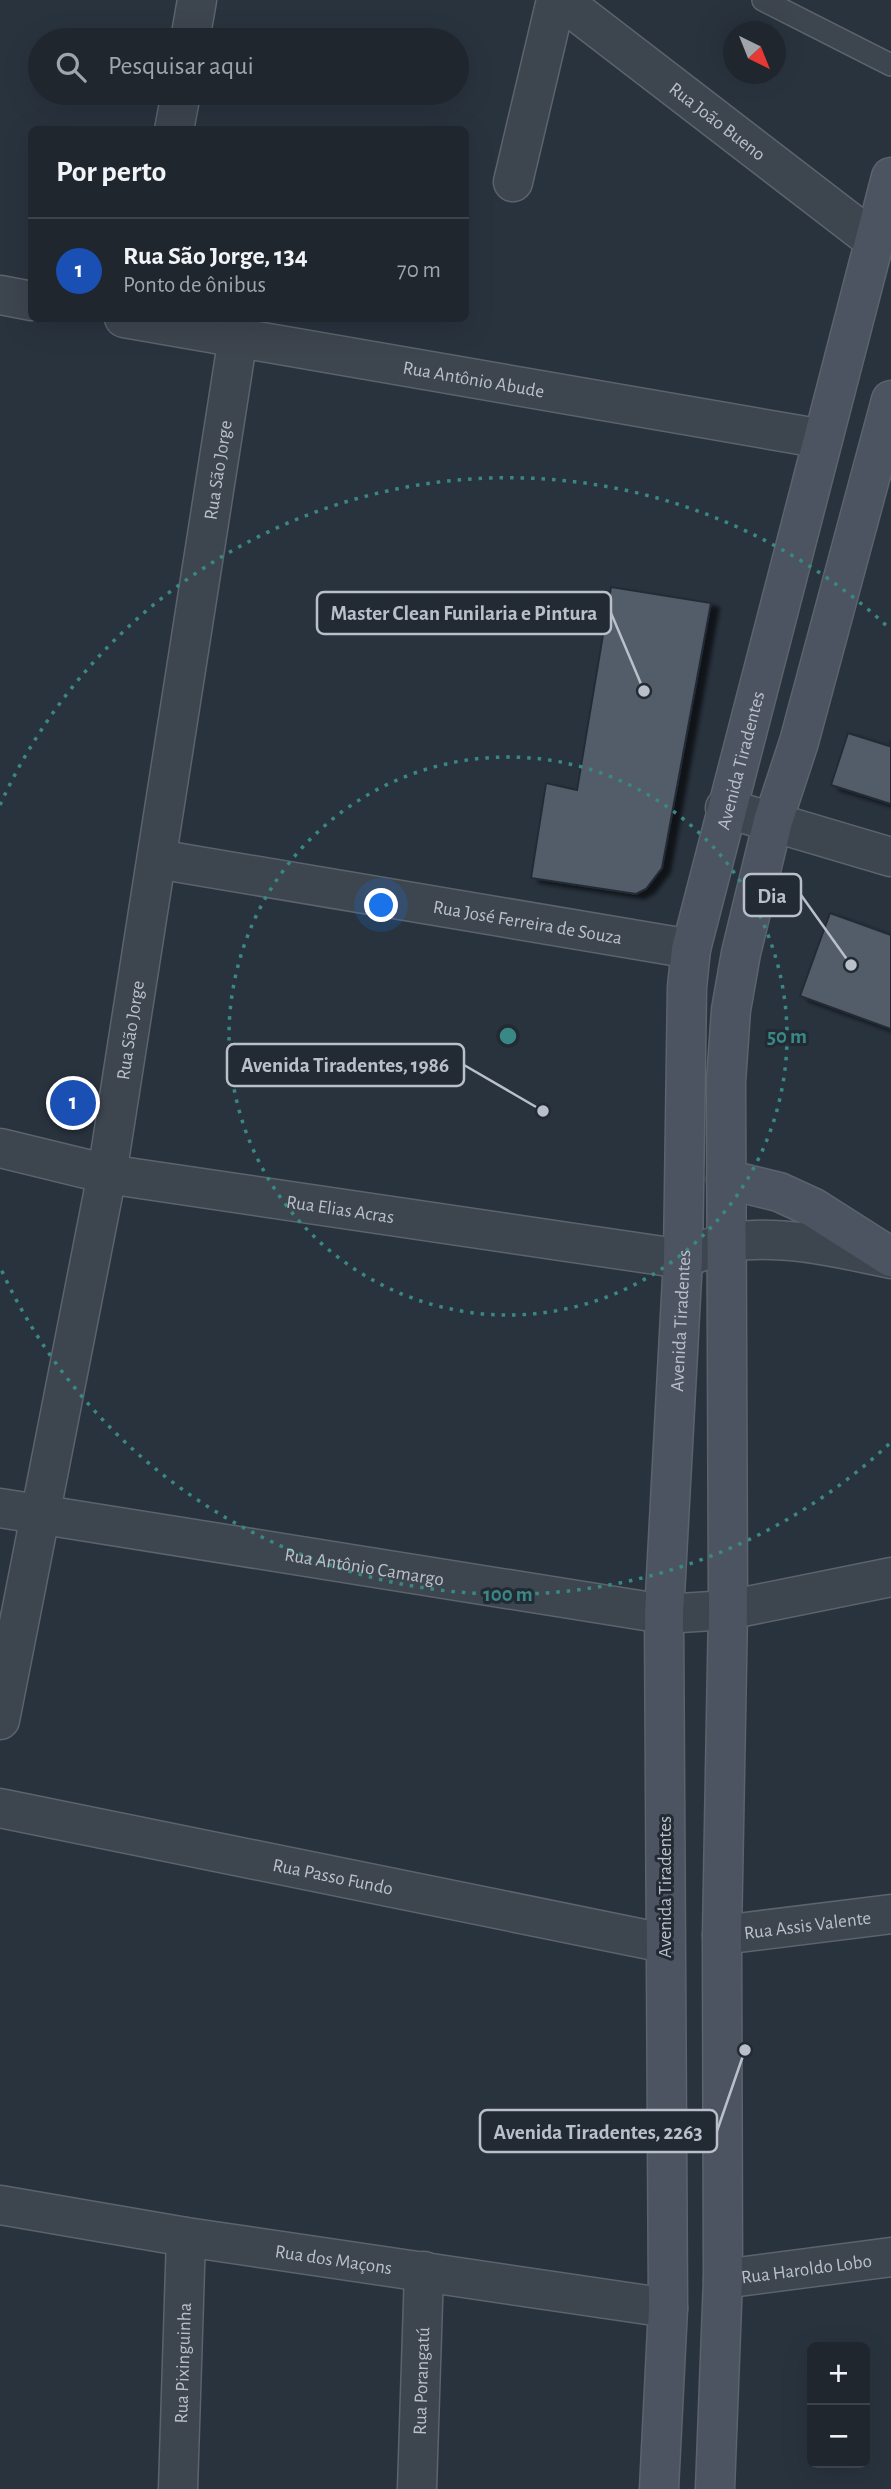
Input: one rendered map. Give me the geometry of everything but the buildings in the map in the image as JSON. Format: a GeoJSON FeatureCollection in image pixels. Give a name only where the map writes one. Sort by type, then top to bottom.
{"type":"FeatureCollection","features":[{"type":"Feature","properties":{"kind":"main road","name":"Avenida Tiradentes"},"geometry":{"type":"LineString","coordinates":[[659,2489],[668,2308],[664,1614],[683,1259],[687,987],[691,949],[725,808],[891,177]]}},
{"type":"Feature","properties":{"kind":"main road"},"geometry":{"type":"LineString","coordinates":[[715,2489],[723,2279],[722,1935],[729,1611],[726,1082],[731,1010],[773,821],[799,742],[891,400]]}},
{"type":"Feature","properties":{"kind":"main road"},"geometry":{"type":"LineString","coordinates":[[726,1179],[779,1192],[814,1208],[891,1258]]}},
{"type":"Feature","properties":{"kind":"street"},"geometry":{"type":"LineString","coordinates":[[192,28],[197,0]]}},
{"type":"Feature","properties":{"kind":"street"},"geometry":{"type":"LineString","coordinates":[[513,182],[559,0]]}},
{"type":"Feature","properties":{"kind":"street","name":"Rua João Bueno"},"geometry":{"type":"LineString","coordinates":[[559,0],[873,240]]}},
{"type":"Feature","properties":{"kind":"street"},"geometry":{"type":"LineString","coordinates":[[175,126],[179,105]]}},
{"type":"Feature","properties":{"kind":"street"},"geometry":{"type":"LineString","coordinates":[[0,295],[28,300]]}},
{"type":"Feature","properties":{"kind":"street","name":"Rua Antônio Abude"},"geometry":{"type":"LineString","coordinates":[[148,322],[823,439]]}},
{"type":"Feature","properties":{"kind":"street","name":"Rua São Jorge"},"geometry":{"type":"LineString","coordinates":[[0,1720],[38,1514],[107,1174],[238,337]]}},
{"type":"Feature","properties":{"kind":"street"},"geometry":{"type":"LineString","coordinates":[[725,808],[891,857]]}},
{"type":"Feature","properties":{"kind":"street","name":"Rua José Ferreira de Souza"},"geometry":{"type":"LineString","coordinates":[[157,859],[691,949]]}},
{"type":"Feature","properties":{"kind":"street","name":"Rua Elias Acras"},"geometry":{"type":"LineString","coordinates":[[0,1148],[107,1174],[683,1259]]}},
{"type":"Feature","properties":{"kind":"street"},"geometry":{"type":"LineString","coordinates":[[683,1259],[728,1242],[770,1240],[834,1247],[891,1258]]}},
{"type":"Feature","properties":{"kind":"street","name":"Rua Antônio Camargo"},"geometry":{"type":"LineString","coordinates":[[0,1508],[664,1614],[729,1611],[891,1577]]}},
{"type":"Feature","properties":{"kind":"street","name":"Rua Passo Fundo"},"geometry":{"type":"LineString","coordinates":[[0,1808],[664,1943]]}},
{"type":"Feature","properties":{"kind":"street","name":"Rua Assis Valente"},"geometry":{"type":"LineString","coordinates":[[722,1935],[891,1914]]}},
{"type":"Feature","properties":{"kind":"street","name":"Rua dos Maçons"},"geometry":{"type":"LineString","coordinates":[[0,2206],[186,2237],[668,2308]]}},
{"type":"Feature","properties":{"kind":"street","name":"Rua Pixinguinha"},"geometry":{"type":"LineString","coordinates":[[178,2489],[186,2237]]}},
{"type":"Feature","properties":{"kind":"street","name":"Rua Haroldo Lobo"},"geometry":{"type":"LineString","coordinates":[[723,2279],[891,2257]]}},
{"type":"Feature","properties":{"kind":"street","name":"Rua Porangatú"},"geometry":{"type":"LineString","coordinates":[[417,2489],[424,2271]]}},
{"type":"Feature","properties":{"kind":"lane"},"geometry":{"type":"LineString","coordinates":[[763,0],[891,65]]}},
{"type":"Feature","properties":{"kind":"place","name":"Master Clean Funilaria e Pintura"},"geometry":{"type":"Point","coordinates":[644,691]}},
{"type":"Feature","properties":{"kind":"place","name":"Dia"},"geometry":{"type":"Point","coordinates":[851,965]}},
{"type":"Feature","properties":{"kind":"place","name":"Rua São Jorge, 134"},"geometry":{"type":"Point","coordinates":[73,1103]}},
{"type":"Feature","properties":{"kind":"place","name":"Avenida Tiradentes, 1986"},"geometry":{"type":"Point","coordinates":[543,1111]}},
{"type":"Feature","properties":{"kind":"place","name":"Avenida Tiradentes, 2263"},"geometry":{"type":"Point","coordinates":[745,2050]}}]}
